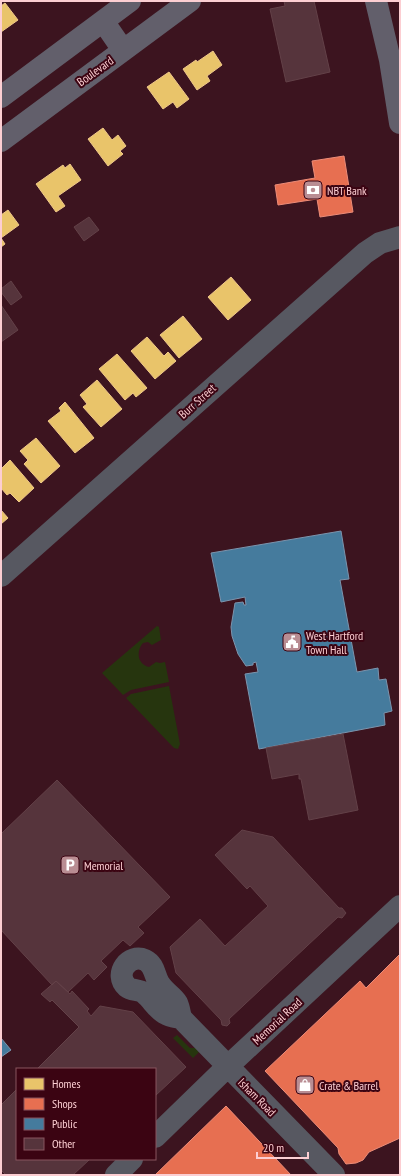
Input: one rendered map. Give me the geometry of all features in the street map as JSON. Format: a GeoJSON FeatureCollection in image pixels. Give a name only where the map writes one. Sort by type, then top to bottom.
{"type":"FeatureCollection","features":[{"type":"Feature","properties":{"kind":"main road"},"geometry":{"type":"LineString","coordinates":[[1,97],[130,1]]}},
{"type":"Feature","properties":{"kind":"main road","name":"Boulevard"},"geometry":{"type":"LineString","coordinates":[[1,141],[190,1]]}},
{"type":"Feature","properties":{"kind":"main road"},"geometry":{"type":"LineString","coordinates":[[376,1],[390,60],[400,118]]}},
{"type":"Feature","properties":{"kind":"main road"},"geometry":{"type":"LineString","coordinates":[[103,22],[123,50]]}},
{"type":"Feature","properties":{"kind":"street","name":"Burr Street"},"geometry":{"type":"LineString","coordinates":[[1,576],[365,253],[380,243],[400,237]]}},
{"type":"Feature","properties":{"kind":"street","name":"Memorial Road"},"geometry":{"type":"LineString","coordinates":[[156,1136],[227,1067],[400,906]]}},
{"type":"Feature","properties":{"kind":"street","name":"Isham Road"},"geometry":{"type":"LineString","coordinates":[[181,1018],[227,1067],[334,1175]]}},
{"type":"Feature","properties":{"kind":"street"},"geometry":{"type":"LineString","coordinates":[[116,1175],[131,1160]]}},
{"type":"Feature","properties":{"kind":"green space"},"geometry":{"type":"Polygon","coordinates":[[[157,626],[159,627],[161,640],[152,645],[148,642],[143,643],[139,650],[139,657],[142,663],[149,667],[156,662],[165,662],[169,682],[131,690],[123,695],[102,673],[157,626]]]}},
{"type":"Feature","properties":{"kind":"green space"},"geometry":{"type":"Polygon","coordinates":[[[169,686],[180,744],[178,749],[174,748],[126,698],[131,694],[169,686]]]}},
{"type":"Feature","properties":{"kind":"green space"},"geometry":{"type":"Polygon","coordinates":[[[177,1035],[190,1048],[196,1048],[199,1052],[193,1058],[173,1038],[177,1035]]]}},
{"type":"Feature","properties":{"kind":"building: Homes"},"geometry":{"type":"Polygon","coordinates":[[[5,3],[18,20],[1,32],[1,6],[5,3]]]}},
{"type":"Feature","properties":{"kind":"building: Homes"},"geometry":{"type":"Polygon","coordinates":[[[213,51],[222,65],[207,76],[210,81],[197,90],[183,69],[196,60],[197,62],[213,51]]]}},
{"type":"Feature","properties":{"kind":"building: Homes"},"geometry":{"type":"Polygon","coordinates":[[[169,72],[189,99],[177,108],[173,102],[163,109],[147,87],[169,72]]]}},
{"type":"Feature","properties":{"kind":"building: Homes"},"geometry":{"type":"Polygon","coordinates":[[[103,128],[112,140],[118,135],[126,146],[120,151],[123,154],[108,166],[88,139],[103,128]]]}},
{"type":"Feature","properties":{"kind":"building: Homes"},"geometry":{"type":"Polygon","coordinates":[[[70,164],[81,180],[58,196],[65,206],[56,212],[36,184],[63,165],[65,168],[70,164]]]}},
{"type":"Feature","properties":{"kind":"building: Homes"},"geometry":{"type":"Polygon","coordinates":[[[8,210],[19,225],[1,238],[1,215],[8,210]]]}},
{"type":"Feature","properties":{"kind":"building: Homes"},"geometry":{"type":"Polygon","coordinates":[[[1,238],[5,244],[1,247],[1,238]]]}},
{"type":"Feature","properties":{"kind":"building: Homes"},"geometry":{"type":"Polygon","coordinates":[[[231,277],[251,300],[228,320],[208,297],[231,277]]]}},
{"type":"Feature","properties":{"kind":"building: Homes"},"geometry":{"type":"Polygon","coordinates":[[[183,316],[202,339],[179,358],[160,335],[183,316]]]}},
{"type":"Feature","properties":{"kind":"building: Homes"},"geometry":{"type":"Polygon","coordinates":[[[147,337],[164,356],[168,352],[176,361],[155,379],[131,351],[147,337]]]}},
{"type":"Feature","properties":{"kind":"building: Homes"},"geometry":{"type":"Polygon","coordinates":[[[117,354],[147,388],[136,397],[133,393],[125,400],[99,369],[117,354]]]}},
{"type":"Feature","properties":{"kind":"building: Homes"},"geometry":{"type":"Polygon","coordinates":[[[97,380],[122,409],[101,427],[83,407],[87,404],[80,395],[97,380]]]}},
{"type":"Feature","properties":{"kind":"building: Homes"},"geometry":{"type":"Polygon","coordinates":[[[65,402],[94,438],[75,453],[48,421],[61,411],[59,408],[65,402]]]}},
{"type":"Feature","properties":{"kind":"building: Homes"},"geometry":{"type":"Polygon","coordinates":[[[36,438],[60,466],[41,483],[24,464],[28,460],[20,451],[36,438]]]}},
{"type":"Feature","properties":{"kind":"building: Homes"},"geometry":{"type":"Polygon","coordinates":[[[10,460],[34,488],[19,502],[10,493],[7,495],[1,488],[1,469],[10,460]]]}},
{"type":"Feature","properties":{"kind":"building: Homes"},"geometry":{"type":"Polygon","coordinates":[[[1,510],[8,518],[1,524],[1,510]]]}},
{"type":"Feature","properties":{"kind":"building: Shops"},"geometry":{"type":"Polygon","coordinates":[[[344,156],[353,212],[320,217],[317,199],[278,205],[275,185],[315,178],[312,161],[344,156]]]}},
{"type":"Feature","properties":{"kind":"building: Shops"},"geometry":{"type":"Polygon","coordinates":[[[400,954],[400,1138],[369,1152],[363,1160],[356,1163],[346,1164],[339,1154],[338,1148],[265,1071],[360,981],[366,988],[400,954]]]}},
{"type":"Feature","properties":{"kind":"building: Shops"},"geometry":{"type":"Polygon","coordinates":[[[226,1106],[291,1175],[155,1175],[226,1106]]]}},
{"type":"Feature","properties":{"kind":"building: Public","name":"West Hartford Town Hall"},"geometry":{"type":"Polygon","coordinates":[[[341,531],[349,579],[340,580],[357,672],[378,668],[379,680],[386,679],[392,711],[384,713],[385,725],[259,749],[245,674],[258,672],[256,662],[253,663],[253,665],[246,666],[238,654],[232,636],[231,627],[235,603],[243,602],[244,605],[246,605],[245,597],[221,602],[211,553],[341,531]]]}},
{"type":"Feature","properties":{"kind":"building: Public"},"geometry":{"type":"Polygon","coordinates":[[[1,1038],[11,1050],[1,1057],[1,1038]]]}},
{"type":"Feature","properties":{"kind":"building: Other"},"geometry":{"type":"Polygon","coordinates":[[[284,1],[314,1],[330,72],[286,82],[270,9],[285,6],[284,1]]]}},
{"type":"Feature","properties":{"kind":"building: Other"},"geometry":{"type":"Polygon","coordinates":[[[89,217],[99,230],[84,241],[74,227],[89,217]]]}},
{"type":"Feature","properties":{"kind":"building: Other"},"geometry":{"type":"Polygon","coordinates":[[[11,281],[22,297],[11,305],[1,292],[1,289],[11,281]]]}},
{"type":"Feature","properties":{"kind":"building: Other"},"geometry":{"type":"Polygon","coordinates":[[[1,305],[18,330],[1,342],[1,305]]]}},
{"type":"Feature","properties":{"kind":"building: Other"},"geometry":{"type":"Polygon","coordinates":[[[343,734],[358,810],[309,820],[299,774],[272,779],[266,748],[343,734]]]}},
{"type":"Feature","properties":{"kind":"building: Other","name":"Memorial"},"geometry":{"type":"Polygon","coordinates":[[[57,780],[170,897],[138,927],[144,933],[130,946],[123,940],[101,961],[107,967],[94,980],[88,973],[68,992],[56,981],[52,985],[1,930],[1,834],[57,780]]]}},
{"type":"Feature","properties":{"kind":"building: Other"},"geometry":{"type":"Polygon","coordinates":[[[242,830],[273,837],[339,908],[342,908],[346,913],[342,918],[338,917],[229,1019],[230,1023],[227,1026],[222,1025],[221,1020],[176,973],[170,947],[200,919],[225,946],[268,906],[250,886],[247,889],[215,855],[242,830]]]}},
{"type":"Feature","properties":{"kind":"building: Other"},"geometry":{"type":"Polygon","coordinates":[[[56,981],[70,994],[72,991],[89,1009],[87,1011],[91,1016],[100,1006],[133,1012],[186,1067],[156,1095],[156,1068],[38,1068],[79,1027],[52,1000],[50,1002],[41,994],[56,981]]]}},
{"type":"Feature","properties":{"kind":"building: Other"},"geometry":{"type":"Polygon","coordinates":[[[16,1090],[16,1160],[89,1160],[73,1175],[6,1175],[1,1170],[1,1105],[16,1090]]]}},
{"type":"Feature","properties":{"kind":"place","name":"NBT Bank"},"geometry":{"type":"Point","coordinates":[313,190]}},
{"type":"Feature","properties":{"kind":"place","name":"West Hartford Town Hall"},"geometry":{"type":"Point","coordinates":[292,642]}},
{"type":"Feature","properties":{"kind":"place","name":"Memorial"},"geometry":{"type":"Point","coordinates":[70,865]}},
{"type":"Feature","properties":{"kind":"place","name":"Crate & Barrel"},"geometry":{"type":"Point","coordinates":[305,1085]}}]}
